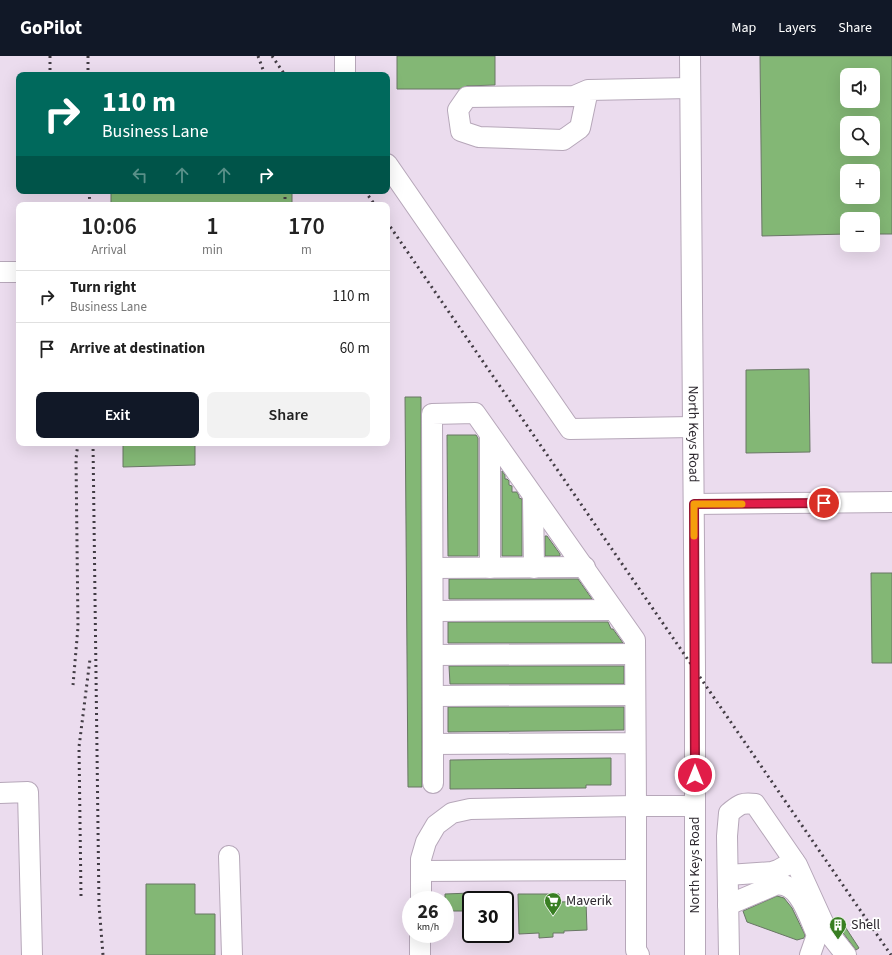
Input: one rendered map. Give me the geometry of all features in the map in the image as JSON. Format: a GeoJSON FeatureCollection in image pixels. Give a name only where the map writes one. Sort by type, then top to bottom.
{"type":"FeatureCollection","features":[{"type":"Feature","properties":{"kind":"street"},"geometry":{"type":"LineString","coordinates":[[345,56],[345,72]]}},
{"type":"Feature","properties":{"kind":"street","name":"North Keys Road"},"geometry":{"type":"LineString","coordinates":[[690,56],[694,504],[695,955]]}},
{"type":"Feature","properties":{"kind":"street"},"geometry":{"type":"LineString","coordinates":[[588,90],[580,128],[563,140],[479,137],[461,131],[458,110],[467,97],[574,96],[588,90],[690,88]]}},
{"type":"Feature","properties":{"kind":"street"},"geometry":{"type":"LineString","coordinates":[[390,168],[570,429],[693,427]]}},
{"type":"Feature","properties":{"kind":"street"},"geometry":{"type":"LineString","coordinates":[[0,272],[16,272]]}},
{"type":"Feature","properties":{"kind":"street"},"geometry":{"type":"LineString","coordinates":[[434,783],[432,414],[475,413],[635,640],[636,950],[639,955]]}},
{"type":"Feature","properties":{"kind":"street"},"geometry":{"type":"LineString","coordinates":[[490,435],[490,568]]}},
{"type":"Feature","properties":{"kind":"street"},"geometry":{"type":"LineString","coordinates":[[534,498],[534,568]]}},
{"type":"Feature","properties":{"kind":"street"},"geometry":{"type":"LineString","coordinates":[[694,504],[892,502]]}},
{"type":"Feature","properties":{"kind":"street"},"geometry":{"type":"LineString","coordinates":[[433,568],[585,567]]}},
{"type":"Feature","properties":{"kind":"street"},"geometry":{"type":"LineString","coordinates":[[433,611],[613,610]]}},
{"type":"Feature","properties":{"kind":"street"},"geometry":{"type":"LineString","coordinates":[[433,655],[635,654]]}},
{"type":"Feature","properties":{"kind":"street"},"geometry":{"type":"LineString","coordinates":[[433,696],[635,695]]}},
{"type":"Feature","properties":{"kind":"street"},"geometry":{"type":"LineString","coordinates":[[433,744],[635,743]]}},
{"type":"Feature","properties":{"kind":"street"},"geometry":{"type":"LineString","coordinates":[[0,793],[28,792],[32,955]]}},
{"type":"Feature","properties":{"kind":"street"},"geometry":{"type":"LineString","coordinates":[[729,955],[727,836],[729,813],[745,802],[755,804],[794,861],[827,931],[846,955]]}},
{"type":"Feature","properties":{"kind":"street"},"geometry":{"type":"LineString","coordinates":[[421,891],[421,859],[426,842],[436,825],[452,813],[470,809],[695,806]]}},
{"type":"Feature","properties":{"kind":"street"},"geometry":{"type":"LineString","coordinates":[[695,835],[727,836]]}},
{"type":"Feature","properties":{"kind":"street"},"geometry":{"type":"LineString","coordinates":[[229,856],[232,955]]}},
{"type":"Feature","properties":{"kind":"street"},"geometry":{"type":"LineString","coordinates":[[728,875],[772,872],[794,861]]}},
{"type":"Feature","properties":{"kind":"street"},"geometry":{"type":"LineString","coordinates":[[421,871],[636,870]]}},
{"type":"Feature","properties":{"kind":"street"},"geometry":{"type":"LineString","coordinates":[[728,905],[775,885],[780,884],[787,886],[800,896],[817,935],[810,955]]}},
{"type":"Feature","properties":{"kind":"street"},"geometry":{"type":"LineString","coordinates":[[420,943],[420,955]]}},
{"type":"Feature","properties":{"kind":"building"},"geometry":{"type":"Polygon","coordinates":[[[397,56],[495,56],[495,85],[467,86],[459,89],[397,89],[397,56]]]}},
{"type":"Feature","properties":{"kind":"building"},"geometry":{"type":"Polygon","coordinates":[[[760,56],[892,56],[892,234],[880,234],[880,212],[840,212],[840,234],[762,236],[760,56]]]}},
{"type":"Feature","properties":{"kind":"building"},"geometry":{"type":"Polygon","coordinates":[[[111,194],[292,194],[292,202],[111,202],[111,194]]]}},
{"type":"Feature","properties":{"kind":"building"},"geometry":{"type":"Polygon","coordinates":[[[809,369],[810,452],[746,453],[746,370],[809,369]]]}},
{"type":"Feature","properties":{"kind":"building"},"geometry":{"type":"Polygon","coordinates":[[[405,397],[421,397],[422,787],[408,787],[405,397]]]}},
{"type":"Feature","properties":{"kind":"building"},"geometry":{"type":"Polygon","coordinates":[[[447,435],[476,435],[478,438],[478,556],[448,556],[447,435]]]}},
{"type":"Feature","properties":{"kind":"building"},"geometry":{"type":"Polygon","coordinates":[[[123,446],[195,446],[195,465],[123,467],[123,446]]]}},
{"type":"Feature","properties":{"kind":"building"},"geometry":{"type":"Polygon","coordinates":[[[502,471],[505,475],[505,479],[509,481],[509,485],[512,486],[512,492],[517,492],[519,498],[522,499],[522,556],[502,556],[502,471]]]}},
{"type":"Feature","properties":{"kind":"building"},"geometry":{"type":"Polygon","coordinates":[[[545,536],[547,536],[560,556],[545,556],[545,536]]]}},
{"type":"Feature","properties":{"kind":"building"},"geometry":{"type":"Polygon","coordinates":[[[871,573],[892,573],[892,663],[872,663],[871,573]]]}},
{"type":"Feature","properties":{"kind":"building"},"geometry":{"type":"Polygon","coordinates":[[[449,579],[578,579],[592,599],[449,599],[449,579]]]}},
{"type":"Feature","properties":{"kind":"building"},"geometry":{"type":"Polygon","coordinates":[[[448,622],[608,622],[611,629],[613,629],[623,643],[448,643],[448,622]]]}},
{"type":"Feature","properties":{"kind":"building"},"geometry":{"type":"Polygon","coordinates":[[[449,666],[624,666],[624,684],[450,684],[449,666]]]}},
{"type":"Feature","properties":{"kind":"building"},"geometry":{"type":"Polygon","coordinates":[[[448,707],[624,707],[624,730],[448,732],[448,707]]]}},
{"type":"Feature","properties":{"kind":"building"},"geometry":{"type":"Polygon","coordinates":[[[611,758],[611,785],[586,785],[586,788],[450,789],[450,760],[611,758]]]}},
{"type":"Feature","properties":{"kind":"building"},"geometry":{"type":"Polygon","coordinates":[[[146,884],[195,884],[195,914],[215,914],[215,955],[146,955],[146,884]]]}},
{"type":"Feature","properties":{"kind":"building"},"geometry":{"type":"Polygon","coordinates":[[[462,893],[462,911],[454,911],[454,894],[462,893]]]}},
{"type":"Feature","properties":{"kind":"building","name":"Maverik"},"geometry":{"type":"Polygon","coordinates":[[[518,894],[559,894],[560,902],[586,901],[587,930],[564,931],[564,933],[553,933],[553,937],[539,938],[539,933],[519,934],[518,894]]]}},
{"type":"Feature","properties":{"kind":"building","name":"Shell"},"geometry":{"type":"Polygon","coordinates":[[[777,896],[784,898],[792,908],[805,935],[804,938],[797,940],[747,922],[743,911],[777,896]]]}},
{"type":"Feature","properties":{"kind":"building"},"geometry":{"type":"Polygon","coordinates":[[[842,922],[859,948],[856,950],[837,925],[842,922]]]}},
{"type":"Feature","properties":{"kind":"railway"},"geometry":{"type":"LineString","coordinates":[[50,56],[50,72]]}},
{"type":"Feature","properties":{"kind":"railway"},"geometry":{"type":"LineString","coordinates":[[88,56],[88,72]]}},
{"type":"Feature","properties":{"kind":"railway"},"geometry":{"type":"LineString","coordinates":[[258,56],[264,72]]}},
{"type":"Feature","properties":{"kind":"railway"},"geometry":{"type":"LineString","coordinates":[[272,56],[283,72]]}},
{"type":"Feature","properties":{"kind":"railway"},"geometry":{"type":"LineString","coordinates":[[89,194],[90,202]]}},
{"type":"Feature","properties":{"kind":"railway"},"geometry":{"type":"LineString","coordinates":[[285,194],[285,202]]}},
{"type":"Feature","properties":{"kind":"railway"},"geometry":{"type":"LineString","coordinates":[[367,194],[373,202]]}},
{"type":"Feature","properties":{"kind":"railway"},"geometry":{"type":"LineString","coordinates":[[390,226],[891,955]]}},
{"type":"Feature","properties":{"kind":"railway"},"geometry":{"type":"LineString","coordinates":[[73,685],[78,627],[76,459],[78,446]]}},
{"type":"Feature","properties":{"kind":"railway"},"geometry":{"type":"LineString","coordinates":[[93,446],[99,905],[103,955]]}},
{"type":"Feature","properties":{"kind":"railway"},"geometry":{"type":"LineString","coordinates":[[81,896],[79,747],[90,659]]}},
{"type":"Feature","properties":{"kind":"slow traffic"},"geometry":{"type":"LineString","coordinates":[[694,536],[694,504],[742,504]]}},
{"type":"Feature","properties":{"kind":"place","name":"Maverik"},"geometry":{"type":"Point","coordinates":[553,916]}},
{"type":"Feature","properties":{"kind":"place","name":"Shell"},"geometry":{"type":"Point","coordinates":[838,940]}},
{"type":"Feature","properties":{"kind":"route"},"geometry":{"type":"LineString","coordinates":[[695,775],[694,504],[824,503]]}}]}
